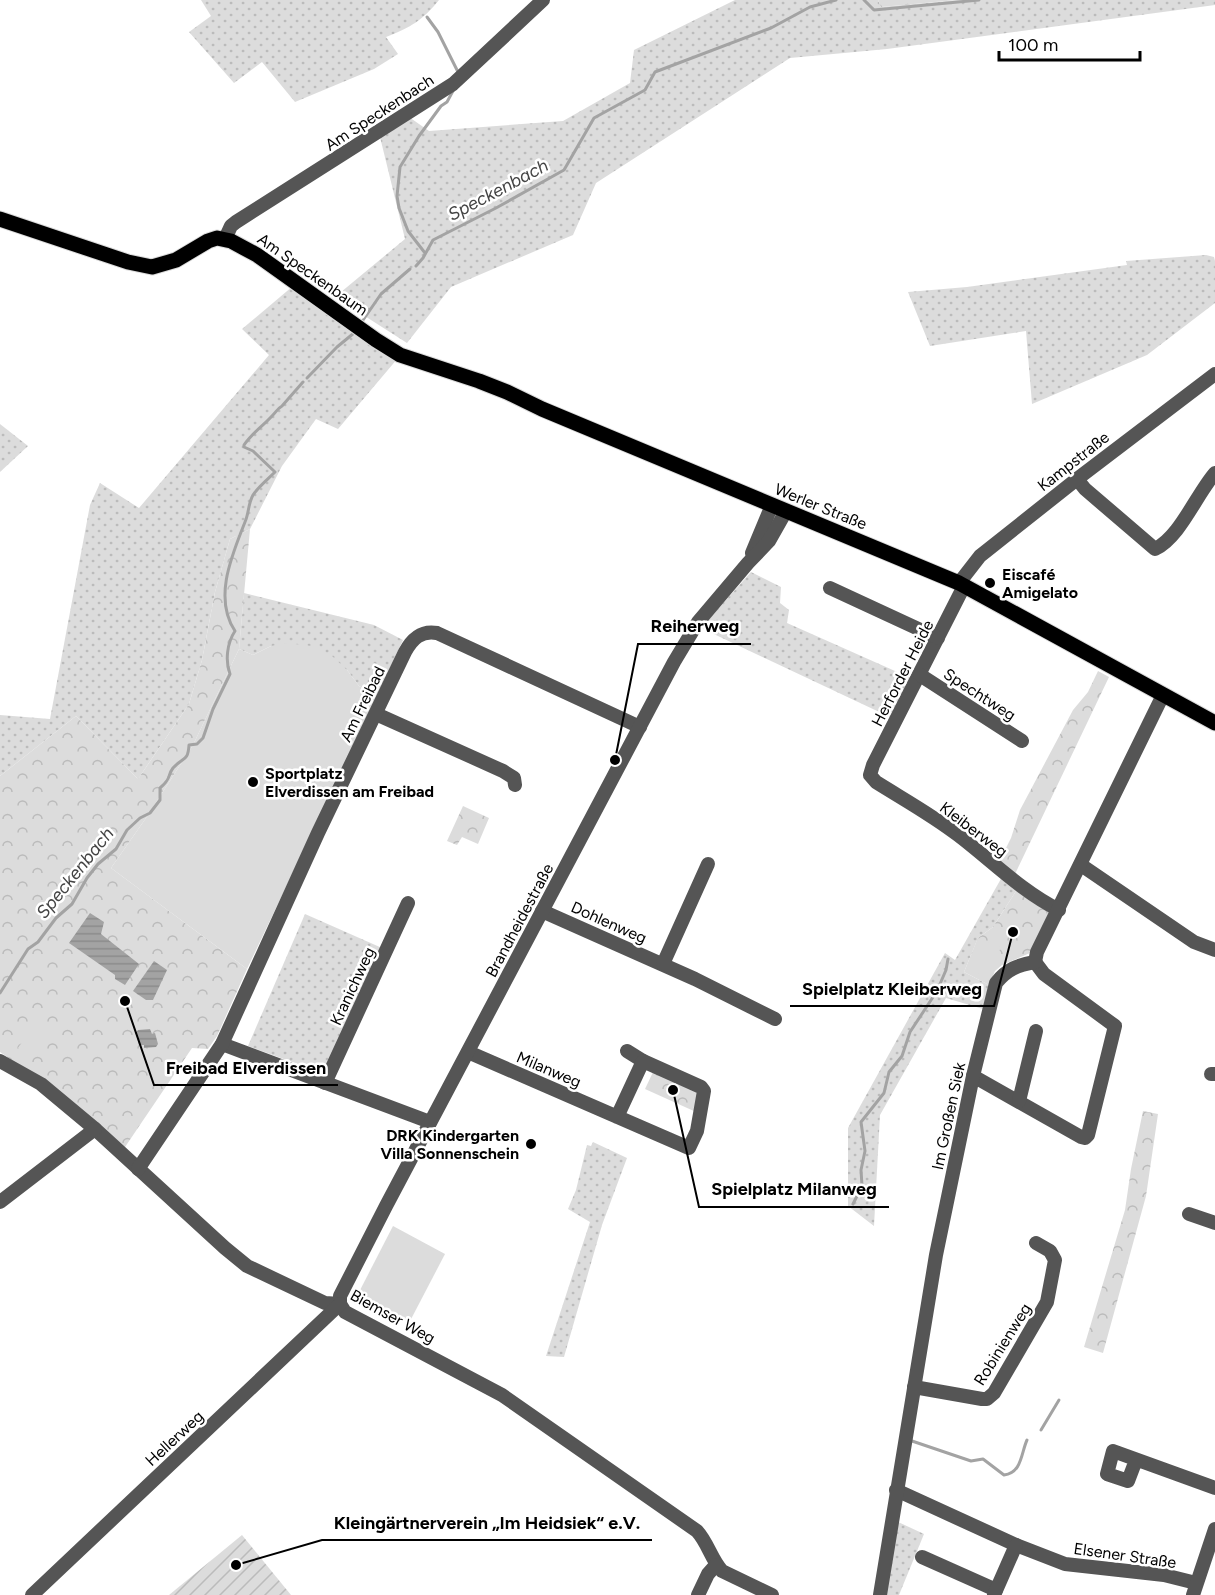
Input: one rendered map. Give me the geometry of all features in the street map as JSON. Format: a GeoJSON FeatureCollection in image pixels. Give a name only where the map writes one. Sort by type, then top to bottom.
{"type":"FeatureCollection","features":[{"type":"Feature","properties":{"kind":"main road"},"geometry":{"type":"LineString","coordinates":[[0,219],[128,262],[152,267],[176,260],[208,241],[225,238]]}},
{"type":"Feature","properties":{"kind":"main road","name":"Am Speckenbaum"},"geometry":{"type":"LineString","coordinates":[[225,238],[257,255],[398,354]]}},
{"type":"Feature","properties":{"kind":"main road","name":"Werler Straße"},"geometry":{"type":"LineString","coordinates":[[398,354],[507,392],[962,585],[1215,723]]}},
{"type":"Feature","properties":{"kind":"street","name":"Am Speckenbach"},"geometry":{"type":"LineString","coordinates":[[225,238],[231,226],[236,222],[453,84],[543,0]]}},
{"type":"Feature","properties":{"kind":"street","name":"Kampstraße"},"geometry":{"type":"LineString","coordinates":[[962,585],[980,556],[1215,374]]}},
{"type":"Feature","properties":{"kind":"street"},"geometry":{"type":"LineString","coordinates":[[1077,479],[1085,489],[1155,549],[1163,546],[1177,529],[1215,473]]}},
{"type":"Feature","properties":{"kind":"street","name":"Brandheidestraße"},"geometry":{"type":"LineString","coordinates":[[340,1305],[340,1296],[430,1122],[674,662],[698,622],[769,541],[779,508]]}},
{"type":"Feature","properties":{"kind":"street","name":"Herforder Heide"},"geometry":{"type":"LineString","coordinates":[[870,775],[962,585]]}},
{"type":"Feature","properties":{"kind":"street"},"geometry":{"type":"LineString","coordinates":[[830,588],[938,638]]}},
{"type":"Feature","properties":{"kind":"street","name":"Am Freibad"},"geometry":{"type":"LineString","coordinates":[[138,1169],[222,1044],[278,917],[376,714],[410,644],[420,635],[432,632],[640,727]]}},
{"type":"Feature","properties":{"kind":"street","name":"Spechtweg"},"geometry":{"type":"LineString","coordinates":[[920,675],[1022,741]]}},
{"type":"Feature","properties":{"kind":"street"},"geometry":{"type":"LineString","coordinates":[[973,1076],[1085,1138],[1088,1135],[1115,1026],[1044,974],[1035,963],[1037,952],[1162,695]]}},
{"type":"Feature","properties":{"kind":"street"},"geometry":{"type":"LineString","coordinates":[[376,714],[503,771],[514,778],[515,785]]}},
{"type":"Feature","properties":{"kind":"street","name":"Kleiberweg"},"geometry":{"type":"LineString","coordinates":[[870,775],[876,782],[942,824],[1006,875],[1059,910]]}},
{"type":"Feature","properties":{"kind":"street"},"geometry":{"type":"LineString","coordinates":[[663,964],[708,864]]}},
{"type":"Feature","properties":{"kind":"street"},"geometry":{"type":"LineString","coordinates":[[1081,865],[1194,942],[1215,950]]}},
{"type":"Feature","properties":{"kind":"street","name":"Kranichweg"},"geometry":{"type":"LineString","coordinates":[[325,1083],[408,903]]}},
{"type":"Feature","properties":{"kind":"street","name":"Dohlenweg"},"geometry":{"type":"LineString","coordinates":[[542,911],[663,964],[775,1018]]}},
{"type":"Feature","properties":{"kind":"street","name":"Im Großen Siek"},"geometry":{"type":"LineString","coordinates":[[880,1595],[936,1255],[973,1076],[996,983],[1011,968],[1035,963]]}},
{"type":"Feature","properties":{"kind":"street"},"geometry":{"type":"LineString","coordinates":[[1019,1101],[1036,1031]]}},
{"type":"Feature","properties":{"kind":"street"},"geometry":{"type":"LineString","coordinates":[[222,1044],[430,1122]]}},
{"type":"Feature","properties":{"kind":"street","name":"Milanweg"},"geometry":{"type":"LineString","coordinates":[[468,1052],[690,1148],[697,1131],[704,1091],[701,1087],[643,1061],[627,1051]]}},
{"type":"Feature","properties":{"kind":"street","name":"Biemser Weg"},"geometry":{"type":"LineString","coordinates":[[0,1061],[41,1084],[95,1129],[247,1266],[326,1303],[340,1305],[345,1312],[512,1401],[697,1531],[709,1547],[716,1565]]}},
{"type":"Feature","properties":{"kind":"street"},"geometry":{"type":"LineString","coordinates":[[617,1117],[643,1061]]}},
{"type":"Feature","properties":{"kind":"street"},"geometry":{"type":"LineString","coordinates":[[0,1202],[95,1129]]}},
{"type":"Feature","properties":{"kind":"street"},"geometry":{"type":"LineString","coordinates":[[1189,1214],[1215,1223]]}},
{"type":"Feature","properties":{"kind":"street","name":"Robinienweg"},"geometry":{"type":"LineString","coordinates":[[914,1387],[982,1399],[987,1399],[994,1392],[1047,1302],[1055,1260],[1050,1251],[1036,1243]]}},
{"type":"Feature","properties":{"kind":"street","name":"Hellerweg"},"geometry":{"type":"LineString","coordinates":[[32,1595],[340,1305]]}},
{"type":"Feature","properties":{"kind":"street"},"geometry":{"type":"LineString","coordinates":[[1136,1460],[1215,1488]]}},
{"type":"Feature","properties":{"kind":"street","name":"Elsener Straße"},"geometry":{"type":"LineString","coordinates":[[896,1490],[1016,1545],[1065,1564],[1164,1575],[1195,1589]]}},
{"type":"Feature","properties":{"kind":"street"},"geometry":{"type":"LineString","coordinates":[[1195,1589],[1215,1529]]}},
{"type":"Feature","properties":{"kind":"street"},"geometry":{"type":"LineString","coordinates":[[922,1557],[995,1592],[1016,1545]]}},
{"type":"Feature","properties":{"kind":"street"},"geometry":{"type":"LineString","coordinates":[[698,1595],[708,1574],[716,1565],[728,1575],[772,1595]]}},
{"type":"Feature","properties":{"kind":"green space"},"geometry":{"type":"Polygon","coordinates":[[[201,0],[439,0],[416,23],[386,37],[398,54],[374,69],[295,102],[262,62],[234,83],[189,32],[211,16],[201,0]]]}},
{"type":"Feature","properties":{"kind":"green space"},"geometry":{"type":"Polygon","coordinates":[[[735,0],[878,0],[881,7],[957,0],[1215,0],[1215,5],[887,49],[790,58],[596,183],[573,235],[451,287],[407,343],[335,297],[405,239],[380,137],[409,117],[429,131],[563,121],[630,83],[634,50],[735,0]]]}},
{"type":"Feature","properties":{"kind":"green space"},"geometry":{"type":"Polygon","coordinates":[[[878,0],[957,0],[881,7],[878,0]]]}},
{"type":"Feature","properties":{"kind":"green space"},"geometry":{"type":"Polygon","coordinates":[[[1206,255],[1214,257],[1215,261],[1215,303],[1147,355],[1032,404],[1026,331],[930,346],[908,292],[967,287],[1127,265],[1126,261],[1206,255]]]}},
{"type":"Feature","properties":{"kind":"green space"},"geometry":{"type":"Polygon","coordinates":[[[293,286],[398,358],[338,429],[316,419],[282,466],[250,529],[230,539],[215,592],[202,660],[189,704],[138,779],[76,716],[0,776],[0,715],[50,719],[90,505],[100,483],[139,508],[269,355],[242,329],[293,286]]]}},
{"type":"Feature","properties":{"kind":"green space"},"geometry":{"type":"Polygon","coordinates":[[[0,424],[28,446],[0,472],[0,424]]]}},
{"type":"Feature","properties":{"kind":"green space"},"geometry":{"type":"Polygon","coordinates":[[[250,529],[239,649],[193,745],[111,868],[247,969],[217,1036],[208,1049],[192,1048],[123,1150],[44,1082],[0,1052],[0,776],[76,716],[138,779],[189,704],[202,660],[215,592],[230,539],[250,529]]]}},
{"type":"Feature","properties":{"kind":"green space"},"geometry":{"type":"Polygon","coordinates":[[[751,572],[781,587],[780,603],[789,610],[787,623],[913,679],[892,718],[701,628],[751,572]]]}},
{"type":"Feature","properties":{"kind":"green space"},"geometry":{"type":"Polygon","coordinates":[[[244,593],[374,625],[403,640],[377,695],[359,686],[347,670],[271,646],[253,655],[239,649],[244,593]]]}},
{"type":"Feature","properties":{"kind":"green space","name":"Sportplatz Elverdissen am Freibad"},"geometry":{"type":"Polygon","coordinates":[[[286,643],[312,646],[332,656],[359,686],[377,695],[247,969],[111,868],[193,745],[239,649],[253,655],[271,646],[286,643]]]}},
{"type":"Feature","properties":{"kind":"green space"},"geometry":{"type":"Polygon","coordinates":[[[1098,671],[1109,677],[1015,874],[999,862],[1011,838],[1020,810],[1073,710],[1088,692],[1098,671]]]}},
{"type":"Feature","properties":{"kind":"green space"},"geometry":{"type":"Polygon","coordinates":[[[463,806],[489,818],[478,844],[462,837],[457,845],[447,841],[463,806]]]}},
{"type":"Feature","properties":{"kind":"green space"},"geometry":{"type":"Polygon","coordinates":[[[1002,877],[1018,888],[993,927],[978,938],[964,972],[989,985],[983,1009],[946,998],[880,1115],[874,1226],[848,1206],[848,1128],[945,953],[955,960],[1002,877]]]}},
{"type":"Feature","properties":{"kind":"green space"},"geometry":{"type":"Polygon","coordinates":[[[1018,888],[1050,911],[1030,953],[1002,965],[995,971],[989,985],[964,972],[978,938],[993,927],[1018,888]]]}},
{"type":"Feature","properties":{"kind":"green space"},"geometry":{"type":"Polygon","coordinates":[[[305,914],[382,948],[325,1074],[248,1046],[305,914]]]}},
{"type":"Feature","properties":{"kind":"green space"},"geometry":{"type":"Polygon","coordinates":[[[978,938],[1001,947],[989,978],[966,969],[978,938]]]}},
{"type":"Feature","properties":{"kind":"green space"},"geometry":{"type":"Polygon","coordinates":[[[36,1022],[51,1032],[33,1058],[18,1048],[36,1022]]]}},
{"type":"Feature","properties":{"kind":"green space"},"geometry":{"type":"Polygon","coordinates":[[[654,1070],[698,1092],[696,1112],[645,1089],[654,1070]]]}},
{"type":"Feature","properties":{"kind":"green space"},"geometry":{"type":"Polygon","coordinates":[[[1143,1111],[1158,1114],[1146,1196],[1103,1353],[1084,1347],[1125,1210],[1143,1111]]]}},
{"type":"Feature","properties":{"kind":"green space"},"geometry":{"type":"Polygon","coordinates":[[[593,1142],[627,1158],[602,1225],[564,1357],[546,1356],[590,1222],[568,1209],[576,1190],[587,1145],[591,1146],[593,1142]]]}},
{"type":"Feature","properties":{"kind":"green space"},"geometry":{"type":"Polygon","coordinates":[[[393,1226],[445,1254],[409,1323],[357,1296],[393,1226]]]}},
{"type":"Feature","properties":{"kind":"green space"},"geometry":{"type":"Polygon","coordinates":[[[896,1521],[924,1534],[899,1595],[885,1595],[896,1521]]]}},
{"type":"Feature","properties":{"kind":"green space"},"geometry":{"type":"Polygon","coordinates":[[[242,1535],[291,1595],[169,1595],[242,1535]]]}},
{"type":"Feature","properties":{"kind":"shaded area"},"geometry":{"type":"Polygon","coordinates":[[[90,913],[104,922],[101,934],[139,964],[125,985],[115,979],[115,975],[69,943],[90,913]]]}},
{"type":"Feature","properties":{"kind":"shaded area"},"geometry":{"type":"Polygon","coordinates":[[[154,961],[167,970],[153,1000],[146,1000],[133,991],[154,961]]]}},
{"type":"Feature","properties":{"kind":"shaded area"},"geometry":{"type":"Polygon","coordinates":[[[150,1029],[152,1034],[155,1033],[158,1044],[156,1047],[144,1048],[144,1045],[139,1045],[136,1033],[138,1030],[150,1029]]]}},
{"type":"Feature","properties":{"kind":"waterway","name":"Speckenbach"},"geometry":{"type":"LineString","coordinates":[[416,266],[433,240],[564,170],[594,118],[645,90],[655,72],[771,28],[810,7],[836,0]]}},
{"type":"Feature","properties":{"kind":"waterway","name":"Speckenbach"},"geometry":{"type":"LineString","coordinates":[[864,0],[874,10],[979,0]]}},
{"type":"Feature","properties":{"kind":"waterway"},"geometry":{"type":"LineString","coordinates":[[427,17],[438,32],[458,72]]}},
{"type":"Feature","properties":{"kind":"waterway"},"geometry":{"type":"LineString","coordinates":[[425,253],[408,231],[399,208],[397,196],[400,167],[419,136],[441,106],[447,102],[454,89]]}},
{"type":"Feature","properties":{"kind":"waterway","name":"Speckenbach"},"geometry":{"type":"LineString","coordinates":[[361,323],[381,294],[410,269]]}},
{"type":"Feature","properties":{"kind":"waterway","name":"Speckenbach"},"geometry":{"type":"LineString","coordinates":[[307,378],[354,333]]}},
{"type":"Feature","properties":{"kind":"waterway","name":"Speckenbach"},"geometry":{"type":"LineString","coordinates":[[0,993],[28,949],[38,942],[56,918],[72,904],[98,864],[116,849],[127,830],[140,818],[150,813],[160,800],[160,788],[173,768],[186,757],[189,745],[197,744],[203,738],[213,709],[230,674],[228,652],[235,631],[225,605],[230,562],[253,495],[275,472],[244,445],[303,382]]}},
{"type":"Feature","properties":{"kind":"waterway"},"geometry":{"type":"LineString","coordinates":[[853,1204],[862,1186],[861,1170],[865,1151],[861,1122],[884,1093],[889,1072],[902,1056],[910,1032],[937,991],[948,959]]}},
{"type":"Feature","properties":{"kind":"waterway"},"geometry":{"type":"LineString","coordinates":[[1041,1430],[1059,1400]]}},
{"type":"Feature","properties":{"kind":"waterway"},"geometry":{"type":"LineString","coordinates":[[912,1441],[971,1461],[983,1459],[1004,1475],[1014,1471],[1018,1466],[1027,1440]]}},
{"type":"Feature","properties":{"kind":"place","name":"Eiscafé Amigelato"},"geometry":{"type":"Point","coordinates":[990,583]}},
{"type":"Feature","properties":{"kind":"place","name":"Reiherweg"},"geometry":{"type":"Point","coordinates":[615,760]}},
{"type":"Feature","properties":{"kind":"place","name":"Sportplatz Elverdissen am Freibad"},"geometry":{"type":"Point","coordinates":[253,782]}},
{"type":"Feature","properties":{"kind":"place","name":"Spielplatz Kleiberweg"},"geometry":{"type":"Point","coordinates":[1013,932]}},
{"type":"Feature","properties":{"kind":"place","name":"Freibad Elverdissen"},"geometry":{"type":"Point","coordinates":[125,1001]}},
{"type":"Feature","properties":{"kind":"place","name":"Spielplatz Milanweg"},"geometry":{"type":"Point","coordinates":[673,1090]}},
{"type":"Feature","properties":{"kind":"place","name":"DRK Kindergarten Villa Sonnenschein"},"geometry":{"type":"Point","coordinates":[531,1144]}},
{"type":"Feature","properties":{"kind":"place","name":"Kleingärtnerverein „Im Heidsiek“ e.V."},"geometry":{"type":"Point","coordinates":[236,1565]}}]}
